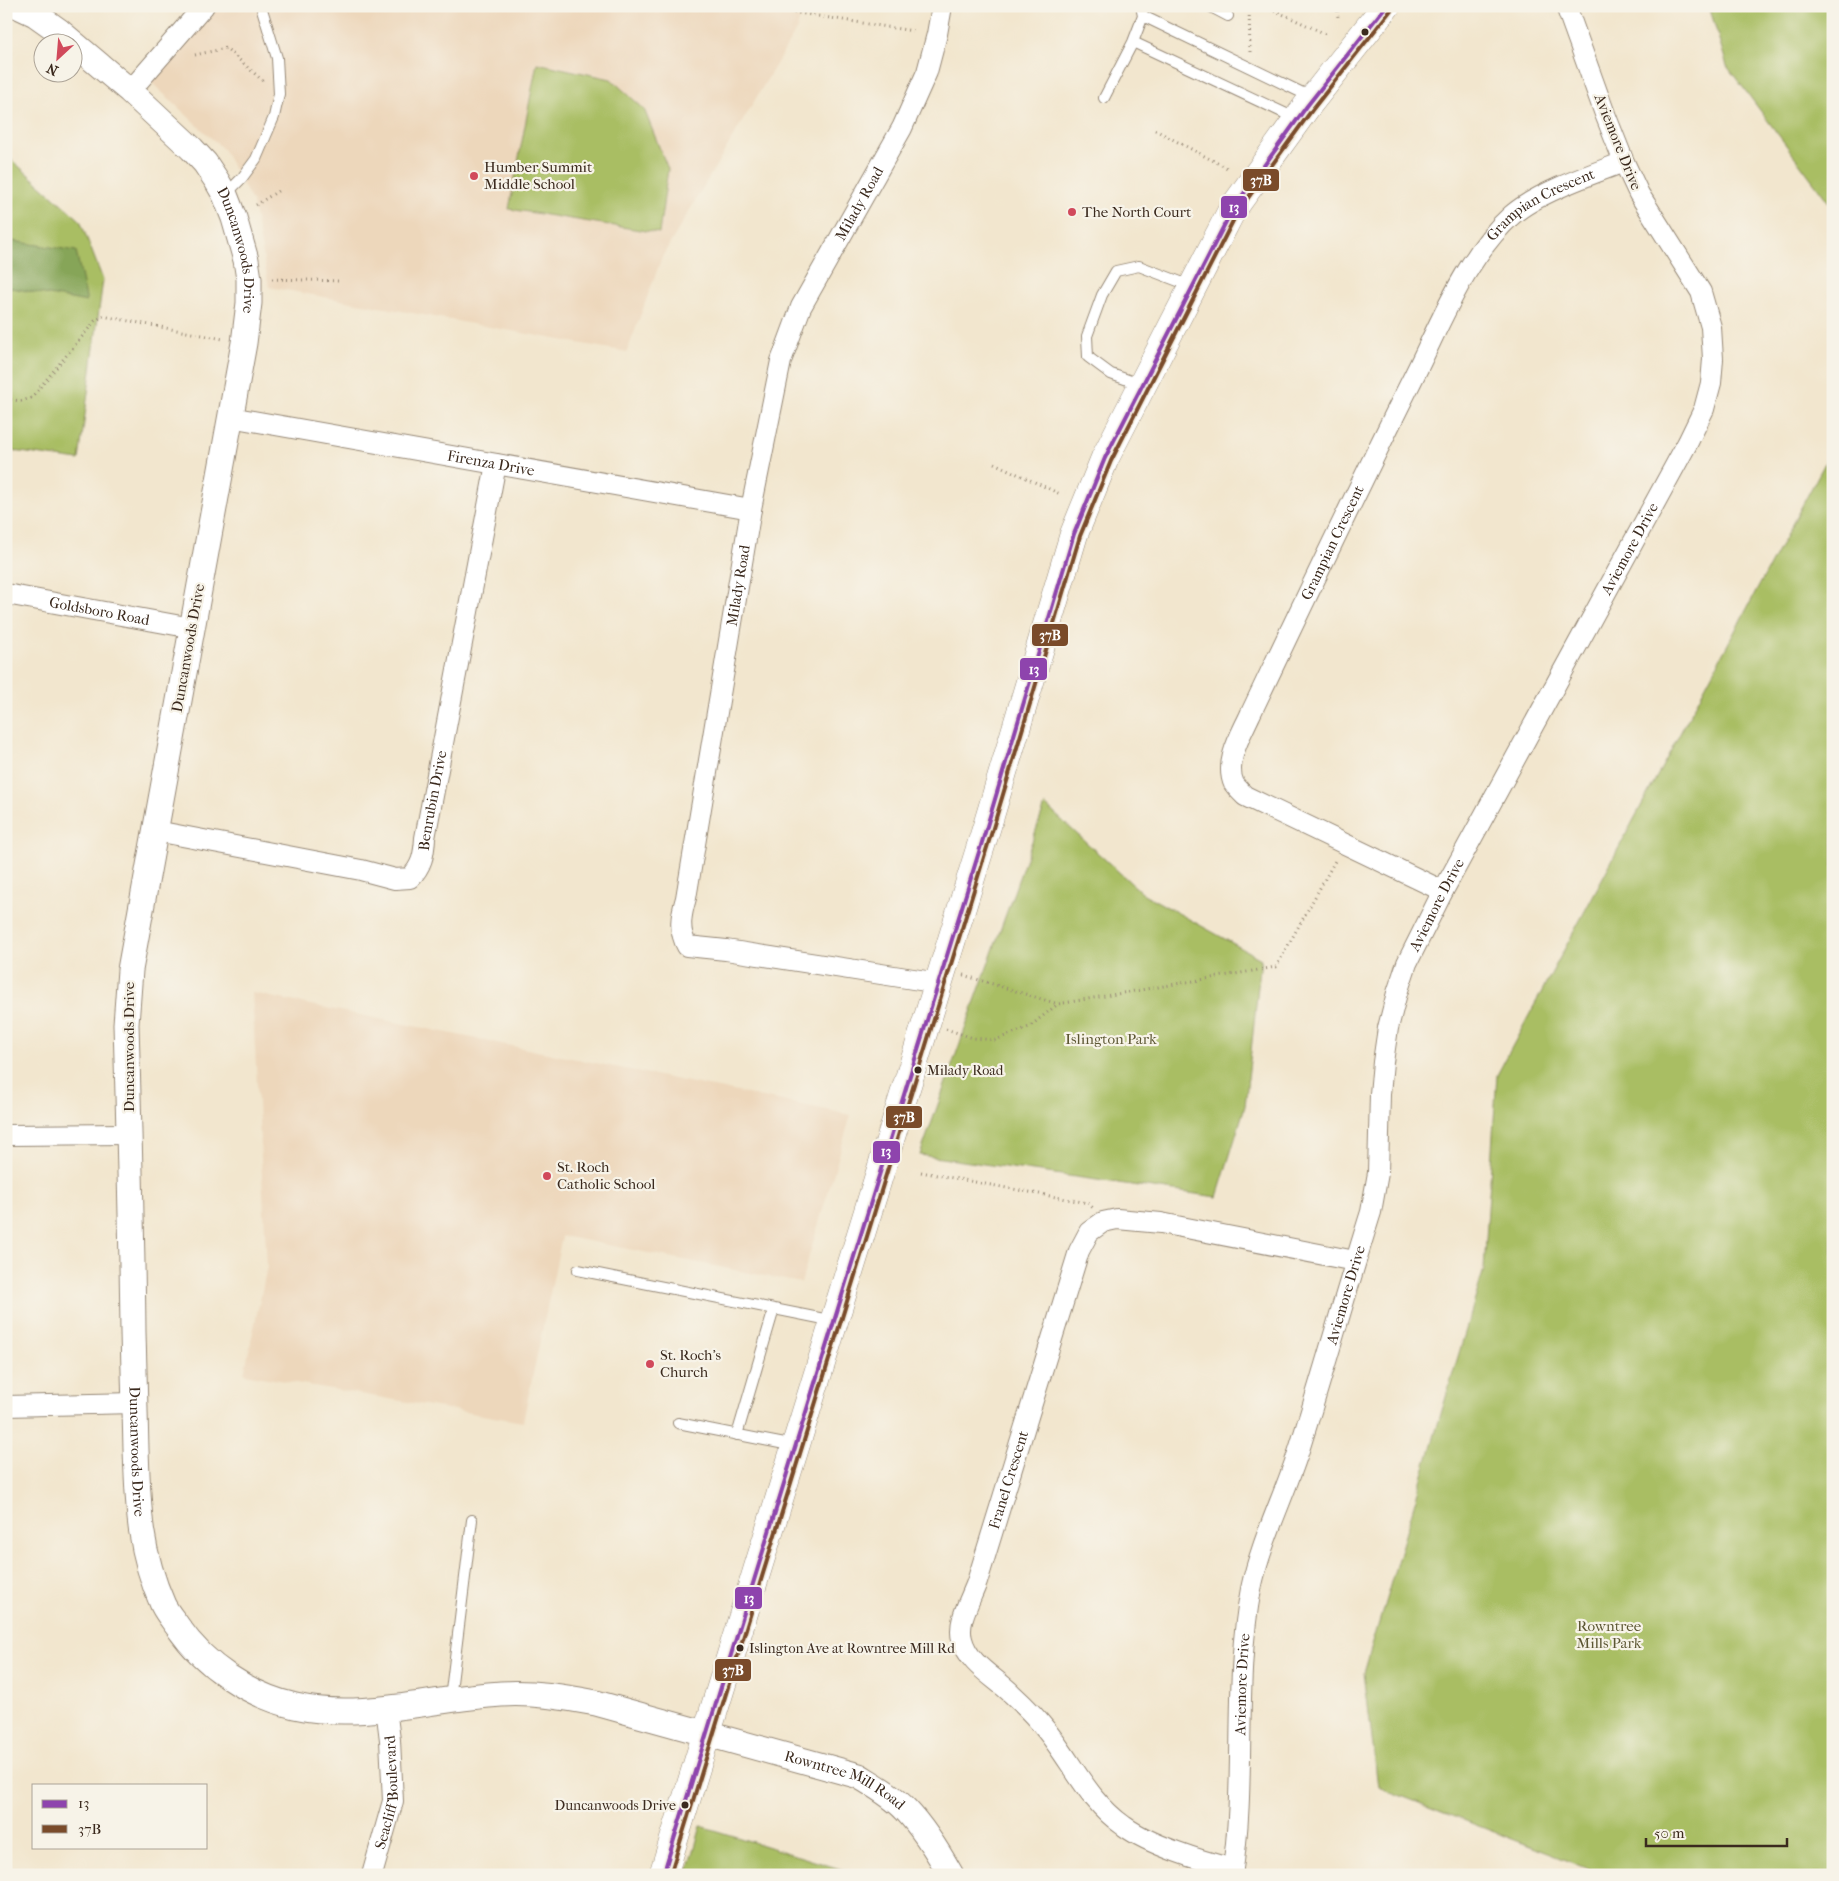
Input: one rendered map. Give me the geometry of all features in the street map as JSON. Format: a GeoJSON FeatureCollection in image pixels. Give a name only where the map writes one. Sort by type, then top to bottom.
{"type":"FeatureCollection","features":[{"type":"Feature","properties":{"kind":"main road"},"geometry":{"type":"LineString","coordinates":[[663,1875],[941,976],[1061,583],[1074,534],[1106,458],[1232,210],[1297,119],[1386,6]]}},
{"type":"Feature","properties":{"kind":"street","name":"Duncanwoods Drive"},"geometry":{"type":"LineString","coordinates":[[18,6],[35,14],[59,31],[130,91],[204,162],[225,195],[241,239],[249,279],[249,303],[244,343],[130,970],[127,996],[126,1024],[139,1522],[148,1569],[164,1609],[187,1640],[213,1666],[239,1684],[295,1706],[323,1710],[354,1710],[502,1694],[551,1695],[596,1703],[706,1733]]}},
{"type":"Feature","properties":{"kind":"street"},"geometry":{"type":"LineString","coordinates":[[130,91],[204,6]]}},
{"type":"Feature","properties":{"kind":"street","name":"Milady Road"},"geometry":{"type":"LineString","coordinates":[[941,976],[687,946],[682,937],[681,914],[686,898],[751,509],[781,360],[800,307],[902,128],[927,72],[942,6]]}},
{"type":"Feature","properties":{"kind":"street","name":"Aviemore Drive"},"geometry":{"type":"LineString","coordinates":[[1232,1872],[1240,1786],[1241,1684],[1245,1629],[1252,1588],[1270,1528],[1298,1452],[1371,1212],[1378,1173],[1380,1094],[1383,1062],[1388,1028],[1397,993],[1407,963],[1443,891],[1688,442],[1704,409],[1711,383],[1713,359],[1711,327],[1701,292],[1639,194],[1624,162],[1566,6]]}},
{"type":"Feature","properties":{"kind":"street","name":"Grampian Crescent"},"geometry":{"type":"LineString","coordinates":[[1443,891],[1245,796],[1235,785],[1231,775],[1232,761],[1238,742],[1388,428],[1460,284],[1476,257],[1495,232],[1513,214],[1535,199],[1624,162]]}},
{"type":"Feature","properties":{"kind":"street","name":"Firenza Drive"},"geometry":{"type":"LineString","coordinates":[[230,417],[751,509]]}},
{"type":"Feature","properties":{"kind":"street","name":"Benrubin Drive"},"geometry":{"type":"LineString","coordinates":[[156,831],[361,870],[396,879],[410,878],[419,870],[424,856],[425,838],[496,464]]}},
{"type":"Feature","properties":{"kind":"street","name":"Goldsboro Road"},"geometry":{"type":"LineString","coordinates":[[6,594],[192,628]]}},
{"type":"Feature","properties":{"kind":"street"},"geometry":{"type":"LineString","coordinates":[[6,1135],[129,1134]]}},
{"type":"Feature","properties":{"kind":"street"},"geometry":{"type":"LineString","coordinates":[[1103,1222],[1117,1219],[1161,1223],[1355,1261]]}},
{"type":"Feature","properties":{"kind":"street","name":"Franel Crescent"},"geometry":{"type":"LineString","coordinates":[[1103,1222],[1089,1232],[1079,1251],[977,1582],[960,1627],[962,1639],[967,1654],[1012,1693],[1046,1730],[1098,1804],[1112,1817],[1126,1828],[1153,1841],[1232,1872]]}},
{"type":"Feature","properties":{"kind":"street"},"geometry":{"type":"LineString","coordinates":[[6,1406],[135,1403]]}},
{"type":"Feature","properties":{"kind":"street","name":"Seacliff Boulevard"},"geometry":{"type":"LineString","coordinates":[[372,1875],[393,1801],[391,1749],[386,1708]]}},
{"type":"Feature","properties":{"kind":"street","name":"Rowntree Mill Road"},"geometry":{"type":"LineString","coordinates":[[706,1733],[859,1776],[880,1789],[906,1810],[930,1840],[951,1875]]}},
{"type":"Feature","properties":{"kind":"lane"},"geometry":{"type":"LineString","coordinates":[[225,195],[242,178],[256,158],[274,117],[279,94],[277,58],[261,6]]}},
{"type":"Feature","properties":{"kind":"lane"},"geometry":{"type":"LineString","coordinates":[[1209,6],[1228,16]]}},
{"type":"Feature","properties":{"kind":"lane"},"geometry":{"type":"LineString","coordinates":[[1104,98],[1133,42],[1142,11],[1313,98]]}},
{"type":"Feature","properties":{"kind":"lane"},"geometry":{"type":"LineString","coordinates":[[1133,42],[1297,119]]}},
{"type":"Feature","properties":{"kind":"lane"},"geometry":{"type":"LineString","coordinates":[[1143,385],[1111,374],[1088,357],[1087,336],[1102,294],[1116,271],[1140,266],[1192,287]]}},
{"type":"Feature","properties":{"kind":"lane"},"geometry":{"type":"LineString","coordinates":[[578,1270],[834,1321]]}},
{"type":"Feature","properties":{"kind":"lane"},"geometry":{"type":"LineString","coordinates":[[737,1435],[774,1309]]}},
{"type":"Feature","properties":{"kind":"lane"},"geometry":{"type":"LineString","coordinates":[[678,1423],[795,1446]]}},
{"type":"Feature","properties":{"kind":"lane"},"geometry":{"type":"LineString","coordinates":[[450,1700],[472,1520]]}},
{"type":"Feature","properties":{"kind":"path"},"geometry":{"type":"LineString","coordinates":[[754,6],[913,30]]}},
{"type":"Feature","properties":{"kind":"path"},"geometry":{"type":"LineString","coordinates":[[1245,65],[1250,52],[1249,6]]}},
{"type":"Feature","properties":{"kind":"path"},"geometry":{"type":"LineString","coordinates":[[1265,6],[1328,35]]}},
{"type":"Feature","properties":{"kind":"path"},"geometry":{"type":"LineString","coordinates":[[1337,6],[1338,18]]}},
{"type":"Feature","properties":{"kind":"path"},"geometry":{"type":"LineString","coordinates":[[195,55],[226,48],[279,94]]}},
{"type":"Feature","properties":{"kind":"path"},"geometry":{"type":"LineString","coordinates":[[1155,130],[1229,169]]}},
{"type":"Feature","properties":{"kind":"path"},"geometry":{"type":"LineString","coordinates":[[256,205],[280,190]]}},
{"type":"Feature","properties":{"kind":"path"},"geometry":{"type":"LineString","coordinates":[[272,279],[340,281]]}},
{"type":"Feature","properties":{"kind":"path"},"geometry":{"type":"LineString","coordinates":[[6,399],[21,401],[31,398],[95,321],[103,316],[244,343]]}},
{"type":"Feature","properties":{"kind":"path"},"geometry":{"type":"LineString","coordinates":[[994,464],[1060,494]]}},
{"type":"Feature","properties":{"kind":"path"},"geometry":{"type":"LineString","coordinates":[[941,976],[1058,1004],[1276,967],[1345,843]]}},
{"type":"Feature","properties":{"kind":"path"},"geometry":{"type":"LineString","coordinates":[[926,1023],[973,1038],[995,1040],[1029,1027],[1058,1004]]}},
{"type":"Feature","properties":{"kind":"path"},"geometry":{"type":"LineString","coordinates":[[921,1172],[1088,1203],[1103,1222]]}},
{"type":"Feature","properties":{"kind":"shaded area","name":"Humber Summit Middle School"},"geometry":{"type":"Polygon","coordinates":[[[219,6],[803,6],[797,29],[662,257],[627,352],[269,287],[253,203],[223,149],[151,82],[219,6]]]}},
{"type":"Feature","properties":{"kind":"shaded area","name":"St. Roch Catholic School"},"geometry":{"type":"Polygon","coordinates":[[[252,993],[851,1115],[801,1283],[562,1236],[523,1422],[244,1374],[267,1267],[252,993]]]}},
{"type":"Feature","properties":{"kind":"green space"},"geometry":{"type":"Polygon","coordinates":[[[1709,6],[1833,6],[1833,208],[1727,66],[1709,6]]]}},
{"type":"Feature","properties":{"kind":"green space"},"geometry":{"type":"Polygon","coordinates":[[[537,63],[611,79],[644,109],[668,169],[659,233],[509,209],[537,63]]]}},
{"type":"Feature","properties":{"kind":"green space"},"geometry":{"type":"Polygon","coordinates":[[[6,155],[80,220],[103,280],[79,460],[6,450],[6,155]]]}},
{"type":"Feature","properties":{"kind":"green space"},"geometry":{"type":"Polygon","coordinates":[[[6,240],[76,251],[87,302],[6,287],[6,240]]]}},
{"type":"Feature","properties":{"kind":"green space","name":"Rowntree Mills Park"},"geometry":{"type":"Polygon","coordinates":[[[1833,448],[1833,1875],[1605,1875],[1378,1787],[1364,1673],[1484,1269],[1497,1075],[1833,448]]]}},
{"type":"Feature","properties":{"kind":"green space","name":"Islington Park"},"geometry":{"type":"Polygon","coordinates":[[[1045,805],[1142,893],[1261,959],[1245,1106],[1217,1197],[920,1155],[1045,805]]]}},
{"type":"Feature","properties":{"kind":"green space"},"geometry":{"type":"Polygon","coordinates":[[[701,1826],[840,1869],[860,1875],[687,1875],[701,1826]]]}},
{"type":"Feature","properties":{"kind":"transit line","name":"13"},"geometry":{"type":"LineString","coordinates":[[663,1875],[987,826],[1074,534],[1105,458],[1232,210],[1307,106],[1386,6]]}},
{"type":"Feature","properties":{"kind":"transit line","name":"37B"},"geometry":{"type":"LineString","coordinates":[[670,1875],[993,828],[1080,536],[1111,461],[1237,213],[1312,110],[1391,10]]}},
{"type":"Feature","properties":{"kind":"place","name":"Humber Summit Middle School"},"geometry":{"type":"Point","coordinates":[474,176]}},
{"type":"Feature","properties":{"kind":"place","name":"The North Court"},"geometry":{"type":"Point","coordinates":[1072,212]}},
{"type":"Feature","properties":{"kind":"place","name":"Milady Road"},"geometry":{"type":"Point","coordinates":[918,1070]}},
{"type":"Feature","properties":{"kind":"place","name":"St. Roch Catholic School"},"geometry":{"type":"Point","coordinates":[547,1176]}},
{"type":"Feature","properties":{"kind":"place","name":"St. Roch's Church"},"geometry":{"type":"Point","coordinates":[650,1364]}},
{"type":"Feature","properties":{"kind":"place","name":"Islington Ave at Rowntree Mill Rd"},"geometry":{"type":"Point","coordinates":[740,1648]}},
{"type":"Feature","properties":{"kind":"place","name":"Duncanwoods Drive"},"geometry":{"type":"Point","coordinates":[685,1805]}}]}
